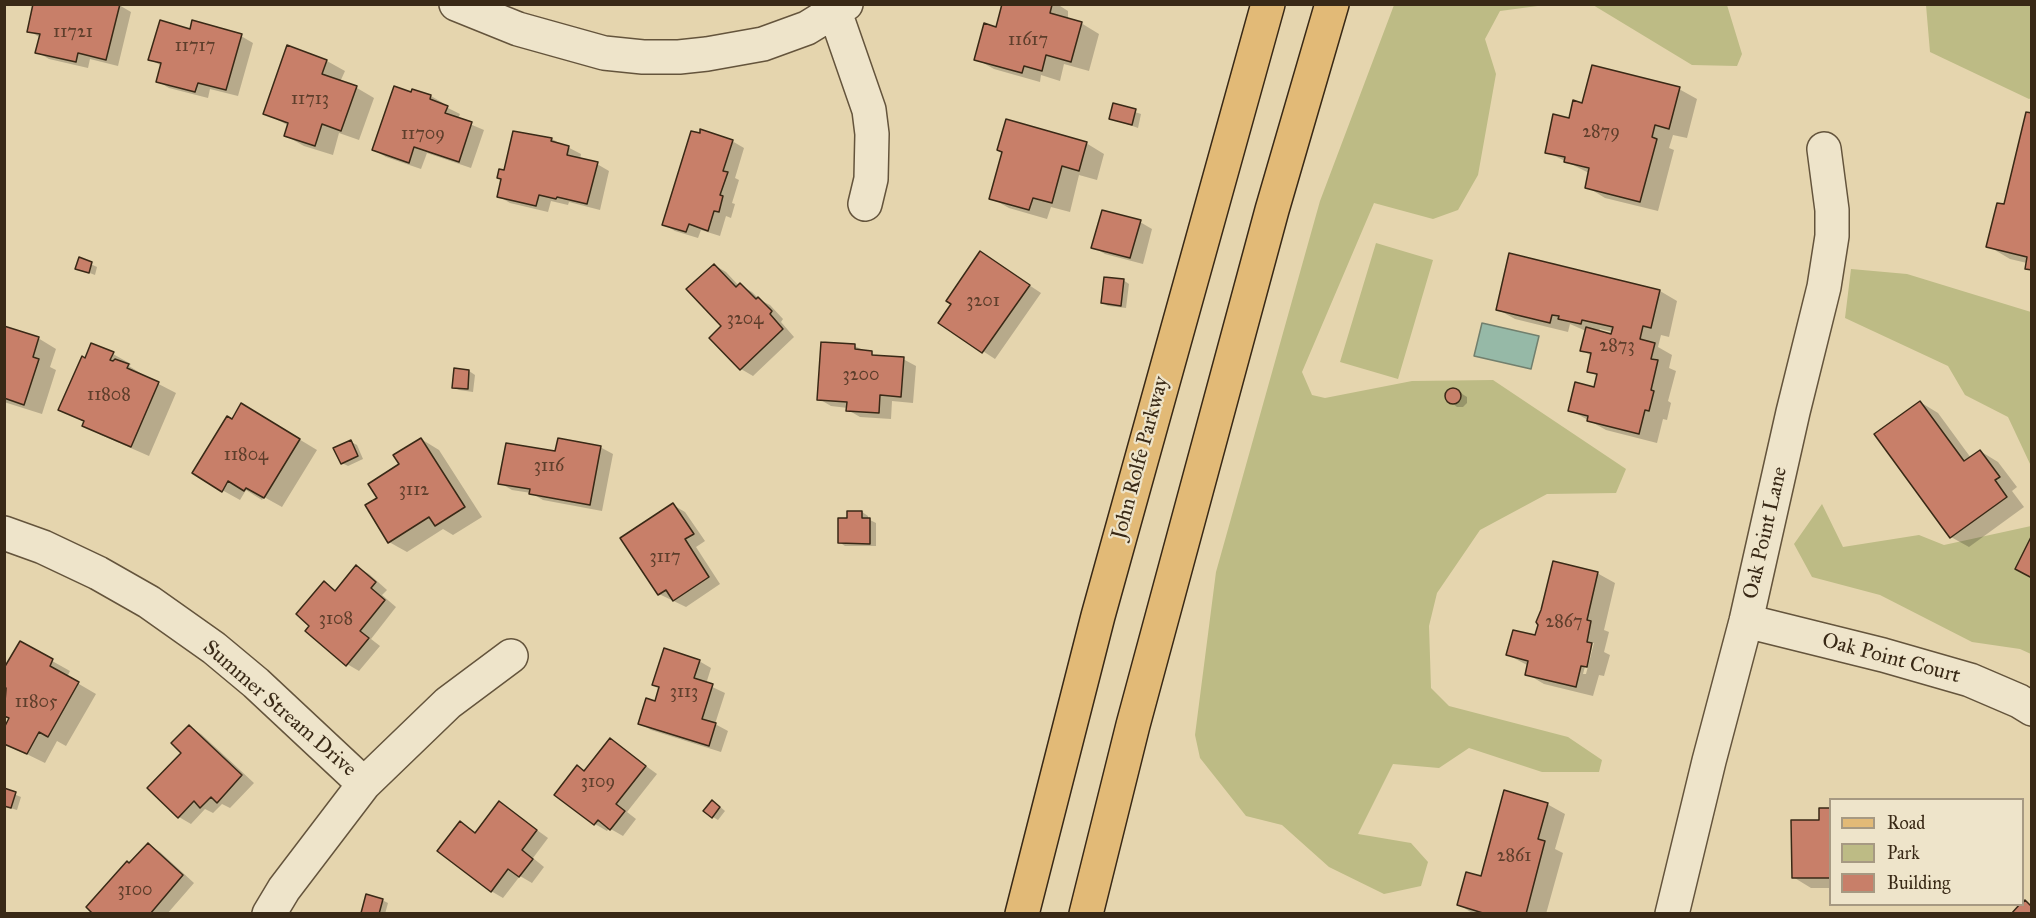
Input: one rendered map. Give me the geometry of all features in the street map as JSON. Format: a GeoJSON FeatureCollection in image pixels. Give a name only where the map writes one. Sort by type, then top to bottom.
{"type":"FeatureCollection","features":[{"type":"Feature","properties":{"kind":"main road","name":"John Rolfe Parkway"},"geometry":{"type":"LineString","coordinates":[[1022,914],[1101,605],[1268,4]]}},
{"type":"Feature","properties":{"kind":"main road"},"geometry":{"type":"LineString","coordinates":[[1086,914],[1136,713],[1272,210],[1332,4]]}},
{"type":"Feature","properties":{"kind":"street"},"geometry":{"type":"LineString","coordinates":[[456,4],[518,29],[604,53],[643,57],[707,54],[763,44],[807,28],[841,8],[869,110],[872,134],[871,179],[865,204]]}},
{"type":"Feature","properties":{"kind":"street","name":"Oak Point Lane"},"geometry":{"type":"LineString","coordinates":[[1672,914],[1746,621],[1793,412],[1824,288],[1832,236],[1832,210],[1824,149]]}},
{"type":"Feature","properties":{"kind":"street","name":"Summer Stream Drive"},"geometry":{"type":"LineString","coordinates":[[4,533],[43,547],[98,573],[149,602],[214,648],[256,683],[364,784]]}},
{"type":"Feature","properties":{"kind":"street","name":"Oak Point Court"},"geometry":{"type":"LineString","coordinates":[[1746,621],[1883,655],[1970,680],[2019,701],[2031,709]]}},
{"type":"Feature","properties":{"kind":"street"},"geometry":{"type":"LineString","coordinates":[[269,914],[284,889],[364,784],[448,703],[511,656]]}},
{"type":"Feature","properties":{"kind":"green space"},"geometry":{"type":"Polygon","coordinates":[[[1394,5],[1545,5],[1500,11],[1485,39],[1496,74],[1478,175],[1458,210],[1433,219],[1374,203],[1302,372],[1312,395],[1325,398],[1412,381],[1493,380],[1626,469],[1616,493],[1547,494],[1480,530],[1437,593],[1429,626],[1431,688],[1449,706],[1568,737],[1602,760],[1599,772],[1542,772],[1469,748],[1439,768],[1393,764],[1358,834],[1411,843],[1428,862],[1421,886],[1384,894],[1329,867],[1282,825],[1246,816],[1200,758],[1195,735],[1216,572],[1320,201],[1394,5]]]}},
{"type":"Feature","properties":{"kind":"green space"},"geometry":{"type":"Polygon","coordinates":[[[1593,5],[1727,5],[1742,54],[1737,66],[1692,65],[1593,5]]]}},
{"type":"Feature","properties":{"kind":"green space"},"geometry":{"type":"Polygon","coordinates":[[[1926,5],[2031,5],[2031,98],[1930,52],[1926,5]]]}},
{"type":"Feature","properties":{"kind":"green space"},"geometry":{"type":"Polygon","coordinates":[[[1376,243],[1433,260],[1398,379],[1340,362],[1376,243]]]}},
{"type":"Feature","properties":{"kind":"green space"},"geometry":{"type":"Polygon","coordinates":[[[1851,269],[1907,274],[2031,312],[2031,466],[2008,417],[1965,395],[1948,366],[1845,318],[1851,269]]]}},
{"type":"Feature","properties":{"kind":"green space"},"geometry":{"type":"Polygon","coordinates":[[[1822,504],[1843,547],[1919,535],[1944,545],[2031,526],[2031,654],[2020,649],[1972,642],[1880,595],[1812,577],[1794,544],[1822,504]]]}},
{"type":"Feature","properties":{"kind":"shaded area"},"geometry":{"type":"Polygon","coordinates":[[[1482,323],[1539,336],[1531,369],[1474,356],[1482,323]]]}},
{"type":"Feature","properties":{"kind":"building"},"geometry":{"type":"Polygon","coordinates":[[[33,4],[120,4],[106,60],[78,53],[76,62],[35,53],[40,34],[27,32],[33,4]]]}},
{"type":"Feature","properties":{"kind":"building"},"geometry":{"type":"Polygon","coordinates":[[[1002,4],[1050,4],[1052,5],[1050,13],[1082,22],[1071,62],[1046,55],[1042,71],[1024,66],[1022,73],[974,60],[984,23],[996,27],[1002,4]]]}},
{"type":"Feature","properties":{"kind":"building"},"geometry":{"type":"Polygon","coordinates":[[[160,20],[190,29],[192,20],[242,34],[226,90],[198,83],[195,92],[156,82],[161,63],[148,60],[160,20]]]}},
{"type":"Feature","properties":{"kind":"building"},"geometry":{"type":"Polygon","coordinates":[[[287,45],[327,60],[322,74],[357,86],[341,131],[322,124],[315,146],[284,136],[288,123],[263,114],[287,45]]]}},
{"type":"Feature","properties":{"kind":"building"},"geometry":{"type":"Polygon","coordinates":[[[1592,65],[1680,87],[1669,129],[1655,125],[1652,137],[1657,139],[1640,202],[1585,188],[1589,168],[1564,162],[1565,157],[1545,153],[1553,114],[1569,118],[1573,100],[1582,103],[1592,65]]]}},
{"type":"Feature","properties":{"kind":"building"},"geometry":{"type":"Polygon","coordinates":[[[394,86],[411,92],[412,89],[431,95],[430,99],[448,106],[445,113],[472,122],[459,162],[414,147],[409,163],[372,150],[394,86]]]}},
{"type":"Feature","properties":{"kind":"building"},"geometry":{"type":"Polygon","coordinates":[[[1113,103],[1136,109],[1132,125],[1109,119],[1113,103]]]}},
{"type":"Feature","properties":{"kind":"building"},"geometry":{"type":"Polygon","coordinates":[[[2026,112],[2032,113],[2032,270],[2025,269],[2027,257],[1986,247],[1997,203],[2004,204],[2026,112]]]}},
{"type":"Feature","properties":{"kind":"building"},"geometry":{"type":"Polygon","coordinates":[[[1006,119],[1087,142],[1079,171],[1062,166],[1052,203],[1033,198],[1029,210],[989,199],[1002,152],[997,150],[1006,119]]]}},
{"type":"Feature","properties":{"kind":"building"},"geometry":{"type":"Polygon","coordinates":[[[700,129],[733,140],[723,171],[728,172],[720,195],[723,196],[719,212],[714,211],[708,231],[689,224],[686,232],[662,225],[691,131],[700,133],[700,129]]]}},
{"type":"Feature","properties":{"kind":"building"},"geometry":{"type":"Polygon","coordinates":[[[513,131],[552,138],[551,141],[569,146],[567,155],[598,162],[587,204],[539,195],[536,206],[497,197],[501,179],[497,178],[499,169],[504,170],[513,131]]]}},
{"type":"Feature","properties":{"kind":"building"},"geometry":{"type":"Polygon","coordinates":[[[1102,210],[1141,220],[1130,258],[1091,248],[1102,210]]]}},
{"type":"Feature","properties":{"kind":"building"},"geometry":{"type":"Polygon","coordinates":[[[980,251],[1030,285],[982,353],[938,323],[951,304],[946,301],[980,251]]]}},
{"type":"Feature","properties":{"kind":"building"},"geometry":{"type":"Polygon","coordinates":[[[1509,253],[1660,290],[1651,328],[1643,326],[1640,339],[1655,343],[1651,359],[1658,360],[1649,411],[1645,410],[1639,434],[1587,421],[1588,416],[1568,411],[1575,382],[1594,387],[1597,374],[1587,372],[1591,353],[1580,351],[1586,327],[1611,334],[1613,327],[1582,320],[1581,324],[1558,319],[1559,316],[1552,315],[1550,323],[1496,310],[1509,253]]]}},
{"type":"Feature","properties":{"kind":"building"},"geometry":{"type":"Polygon","coordinates":[[[79,257],[92,262],[89,273],[75,269],[79,257]]]}},
{"type":"Feature","properties":{"kind":"building"},"geometry":{"type":"Polygon","coordinates":[[[714,264],[736,287],[740,283],[756,299],[758,297],[772,311],[770,314],[783,329],[740,370],[709,338],[721,326],[686,289],[714,264]]]}},
{"type":"Feature","properties":{"kind":"building"},"geometry":{"type":"Polygon","coordinates":[[[1104,277],[1124,279],[1121,306],[1101,303],[1104,277]]]}},
{"type":"Feature","properties":{"kind":"building"},"geometry":{"type":"Polygon","coordinates":[[[4,326],[39,337],[33,357],[39,359],[24,405],[4,398],[4,326]]]}},
{"type":"Feature","properties":{"kind":"building"},"geometry":{"type":"Polygon","coordinates":[[[821,342],[855,344],[855,349],[872,351],[872,355],[904,357],[901,397],[880,395],[879,413],[846,411],[847,402],[817,400],[821,342]]]}},
{"type":"Feature","properties":{"kind":"building"},"geometry":{"type":"Polygon","coordinates":[[[91,343],[114,352],[110,360],[115,359],[129,364],[127,368],[159,382],[131,447],[82,426],[84,421],[58,410],[82,356],[85,358],[91,343]]]}},
{"type":"Feature","properties":{"kind":"building"},"geometry":{"type":"Polygon","coordinates":[[[454,368],[469,370],[468,389],[452,388],[454,368]]]}},
{"type":"Feature","properties":{"kind":"building"},"geometry":{"type":"Polygon","coordinates":[[[1450,388],[1456,388],[1461,396],[1459,402],[1450,404],[1445,399],[1445,393],[1450,388]]]}},
{"type":"Feature","properties":{"kind":"building"},"geometry":{"type":"Polygon","coordinates":[[[1920,401],[1964,461],[1980,450],[2000,477],[1995,480],[2007,497],[1950,538],[1874,434],[1920,401]]]}},
{"type":"Feature","properties":{"kind":"building"},"geometry":{"type":"Polygon","coordinates":[[[241,403],[300,439],[264,498],[246,488],[244,491],[228,481],[222,492],[192,473],[227,416],[232,419],[241,403]]]}},
{"type":"Feature","properties":{"kind":"building"},"geometry":{"type":"Polygon","coordinates":[[[421,438],[465,507],[435,526],[429,517],[388,543],[365,505],[377,498],[368,484],[399,464],[393,455],[421,438]]]}},
{"type":"Feature","properties":{"kind":"building"},"geometry":{"type":"Polygon","coordinates":[[[558,438],[601,446],[590,505],[529,494],[530,489],[498,484],[506,443],[555,451],[558,438]]]}},
{"type":"Feature","properties":{"kind":"building"},"geometry":{"type":"Polygon","coordinates":[[[351,440],[358,456],[341,464],[333,448],[351,440]]]}},
{"type":"Feature","properties":{"kind":"building"},"geometry":{"type":"Polygon","coordinates":[[[673,503],[694,534],[685,539],[709,577],[673,601],[666,590],[658,595],[620,538],[673,503]]]}},
{"type":"Feature","properties":{"kind":"building"},"geometry":{"type":"Polygon","coordinates":[[[847,511],[862,511],[862,518],[870,518],[870,544],[838,543],[838,518],[847,518],[847,511]]]}},
{"type":"Feature","properties":{"kind":"building"},"geometry":{"type":"Polygon","coordinates":[[[2032,535],[2032,578],[2015,569],[2032,535]]]}},
{"type":"Feature","properties":{"kind":"building"},"geometry":{"type":"Polygon","coordinates":[[[1553,561],[1598,572],[1587,620],[1591,621],[1587,642],[1592,643],[1587,667],[1581,666],[1576,687],[1525,675],[1528,661],[1506,655],[1513,630],[1535,635],[1538,625],[1536,622],[1553,561]]]}},
{"type":"Feature","properties":{"kind":"building"},"geometry":{"type":"Polygon","coordinates":[[[356,565],[376,582],[371,588],[385,600],[360,631],[369,638],[346,666],[305,631],[309,626],[296,614],[324,581],[335,591],[356,565]]]}},
{"type":"Feature","properties":{"kind":"building"},"geometry":{"type":"Polygon","coordinates":[[[20,641],[53,659],[50,666],[79,682],[48,737],[39,732],[27,754],[4,744],[4,728],[9,718],[4,716],[6,688],[4,688],[4,668],[20,641]]]}},
{"type":"Feature","properties":{"kind":"building"},"geometry":{"type":"Polygon","coordinates":[[[664,648],[700,660],[694,678],[713,684],[702,719],[716,723],[709,746],[638,724],[646,698],[655,701],[659,687],[652,685],[664,648]]]}},
{"type":"Feature","properties":{"kind":"building"},"geometry":{"type":"Polygon","coordinates":[[[189,725],[242,775],[217,803],[211,797],[200,808],[194,801],[178,818],[147,788],[181,753],[171,743],[189,725]]]}},
{"type":"Feature","properties":{"kind":"building"},"geometry":{"type":"Polygon","coordinates":[[[610,738],[646,766],[616,804],[625,811],[610,830],[598,820],[594,825],[554,795],[577,765],[584,771],[610,738]]]}},
{"type":"Feature","properties":{"kind":"building"},"geometry":{"type":"Polygon","coordinates":[[[4,788],[16,792],[11,808],[4,806],[4,788]]]}},
{"type":"Feature","properties":{"kind":"building"},"geometry":{"type":"Polygon","coordinates":[[[1504,790],[1548,803],[1538,839],[1545,841],[1526,914],[1486,914],[1457,905],[1466,872],[1481,876],[1504,790]]]}},
{"type":"Feature","properties":{"kind":"building"},"geometry":{"type":"Polygon","coordinates":[[[712,800],[720,807],[712,818],[703,811],[712,800]]]}},
{"type":"Feature","properties":{"kind":"building"},"geometry":{"type":"Polygon","coordinates":[[[499,801],[537,830],[522,850],[533,859],[519,877],[508,869],[491,892],[437,851],[460,821],[475,833],[499,801]]]}},
{"type":"Feature","properties":{"kind":"building"},"geometry":{"type":"Polygon","coordinates":[[[1819,808],[1829,808],[1829,878],[1792,878],[1791,820],[1819,820],[1819,808]]]}},
{"type":"Feature","properties":{"kind":"building"},"geometry":{"type":"Polygon","coordinates":[[[148,843],[183,875],[150,914],[93,914],[86,907],[127,861],[129,863],[148,843]]]}},
{"type":"Feature","properties":{"kind":"building"},"geometry":{"type":"Polygon","coordinates":[[[366,894],[383,899],[379,914],[361,913],[366,894]]]}},
{"type":"Feature","properties":{"kind":"building"},"geometry":{"type":"Polygon","coordinates":[[[2024,901],[2032,907],[2032,914],[2011,914],[2018,906],[2024,906],[2024,901]]]}}]}
